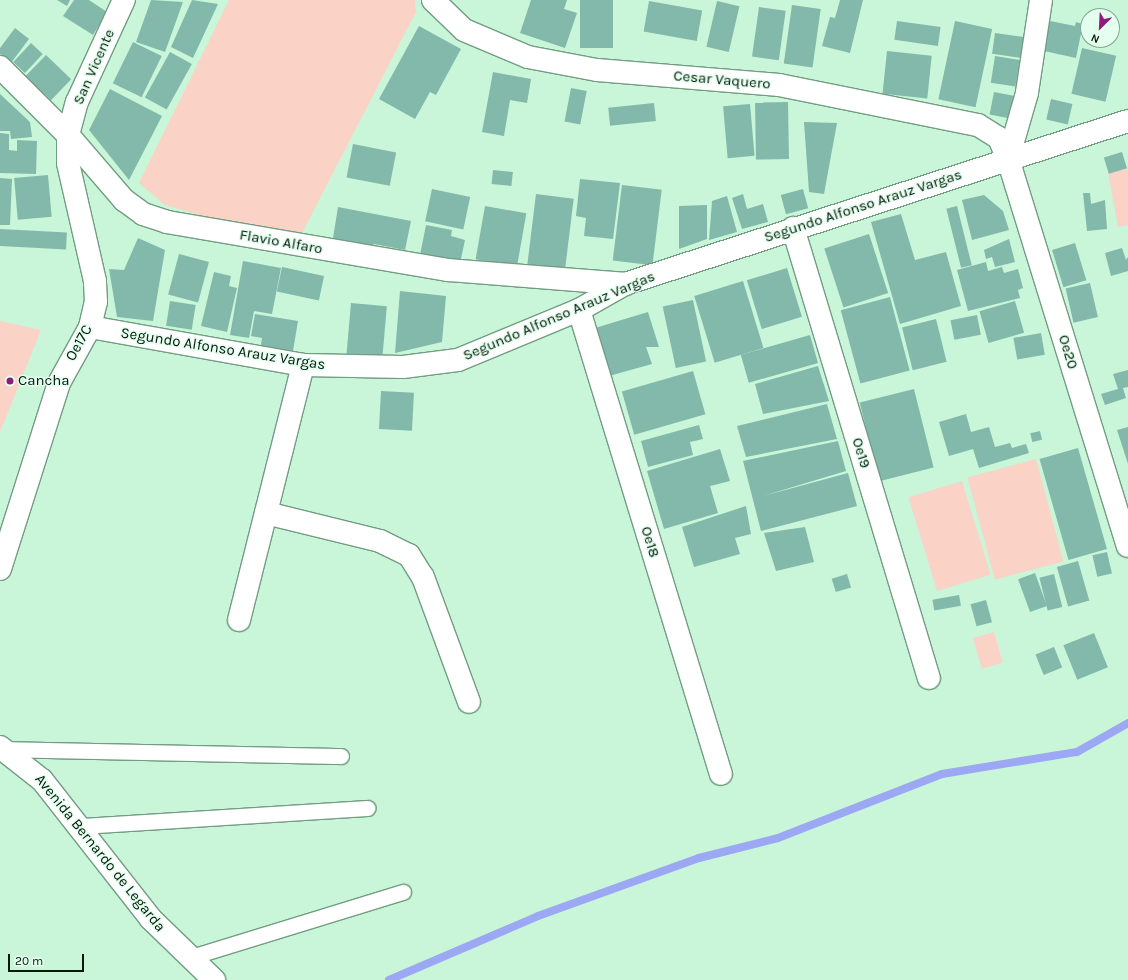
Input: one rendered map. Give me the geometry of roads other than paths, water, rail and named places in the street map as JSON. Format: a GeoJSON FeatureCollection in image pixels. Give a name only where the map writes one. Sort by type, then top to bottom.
{"type":"FeatureCollection","features":[{"type":"Feature","properties":{"kind":"street","name":"San Vicente"},"geometry":{"type":"LineString","coordinates":[[68,135],[76,102],[124,0]]}},
{"type":"Feature","properties":{"kind":"street","name":"Cesar Vaquero"},"geometry":{"type":"LineString","coordinates":[[433,0],[464,30],[528,57],[597,70],[779,85],[978,125],[999,138],[1008,158]]}},
{"type":"Feature","properties":{"kind":"street"},"geometry":{"type":"LineString","coordinates":[[1008,158],[1027,93],[1041,0]]}},
{"type":"Feature","properties":{"kind":"street","name":"Flavio Alfaro"},"geometry":{"type":"LineString","coordinates":[[0,67],[68,135],[124,200],[143,214],[167,222],[448,270],[625,284]]}},
{"type":"Feature","properties":{"kind":"street","name":"Segundo Alfonso Arauz Vargas"},"geometry":{"type":"LineString","coordinates":[[90,327],[303,365],[403,367],[458,360],[579,310],[625,284],[1128,120]]}},
{"type":"Feature","properties":{"kind":"street","name":"Oe17C"},"geometry":{"type":"LineString","coordinates":[[0,569],[59,383],[90,327],[96,302],[95,281],[68,163],[68,135]]}},
{"type":"Feature","properties":{"kind":"street","name":"Oe20"},"geometry":{"type":"LineString","coordinates":[[1008,158],[1128,546]]}},
{"type":"Feature","properties":{"kind":"street","name":"Oe19"},"geometry":{"type":"LineString","coordinates":[[793,228],[929,678]]}},
{"type":"Feature","properties":{"kind":"street","name":"Oe18"},"geometry":{"type":"LineString","coordinates":[[579,310],[721,774]]}},
{"type":"Feature","properties":{"kind":"street"},"geometry":{"type":"LineString","coordinates":[[239,620],[303,365]]}},
{"type":"Feature","properties":{"kind":"street"},"geometry":{"type":"LineString","coordinates":[[266,513],[380,541],[410,555],[423,577],[470,702]]}},
{"type":"Feature","properties":{"kind":"street","name":"Avenida Bernardo de Legarda"},"geometry":{"type":"LineString","coordinates":[[2,748],[42,780],[81,826],[123,886],[188,958],[214,980]]}},
{"type":"Feature","properties":{"kind":"lane"},"geometry":{"type":"LineString","coordinates":[[2,748],[341,756]]}},
{"type":"Feature","properties":{"kind":"lane"},"geometry":{"type":"LineString","coordinates":[[81,826],[367,808]]}},
{"type":"Feature","properties":{"kind":"lane"},"geometry":{"type":"LineString","coordinates":[[188,958],[403,892]]}},
{"type":"Feature","properties":{"kind":"waterway"},"geometry":{"type":"LineString","coordinates":[[389,980],[538,916],[699,858],[778,838],[942,774],[1077,752],[1128,723]]}},
{"type":"Feature","properties":{"kind":"place","name":"Cancha"},"geometry":{"type":"Point","coordinates":[10,381]}}]}
